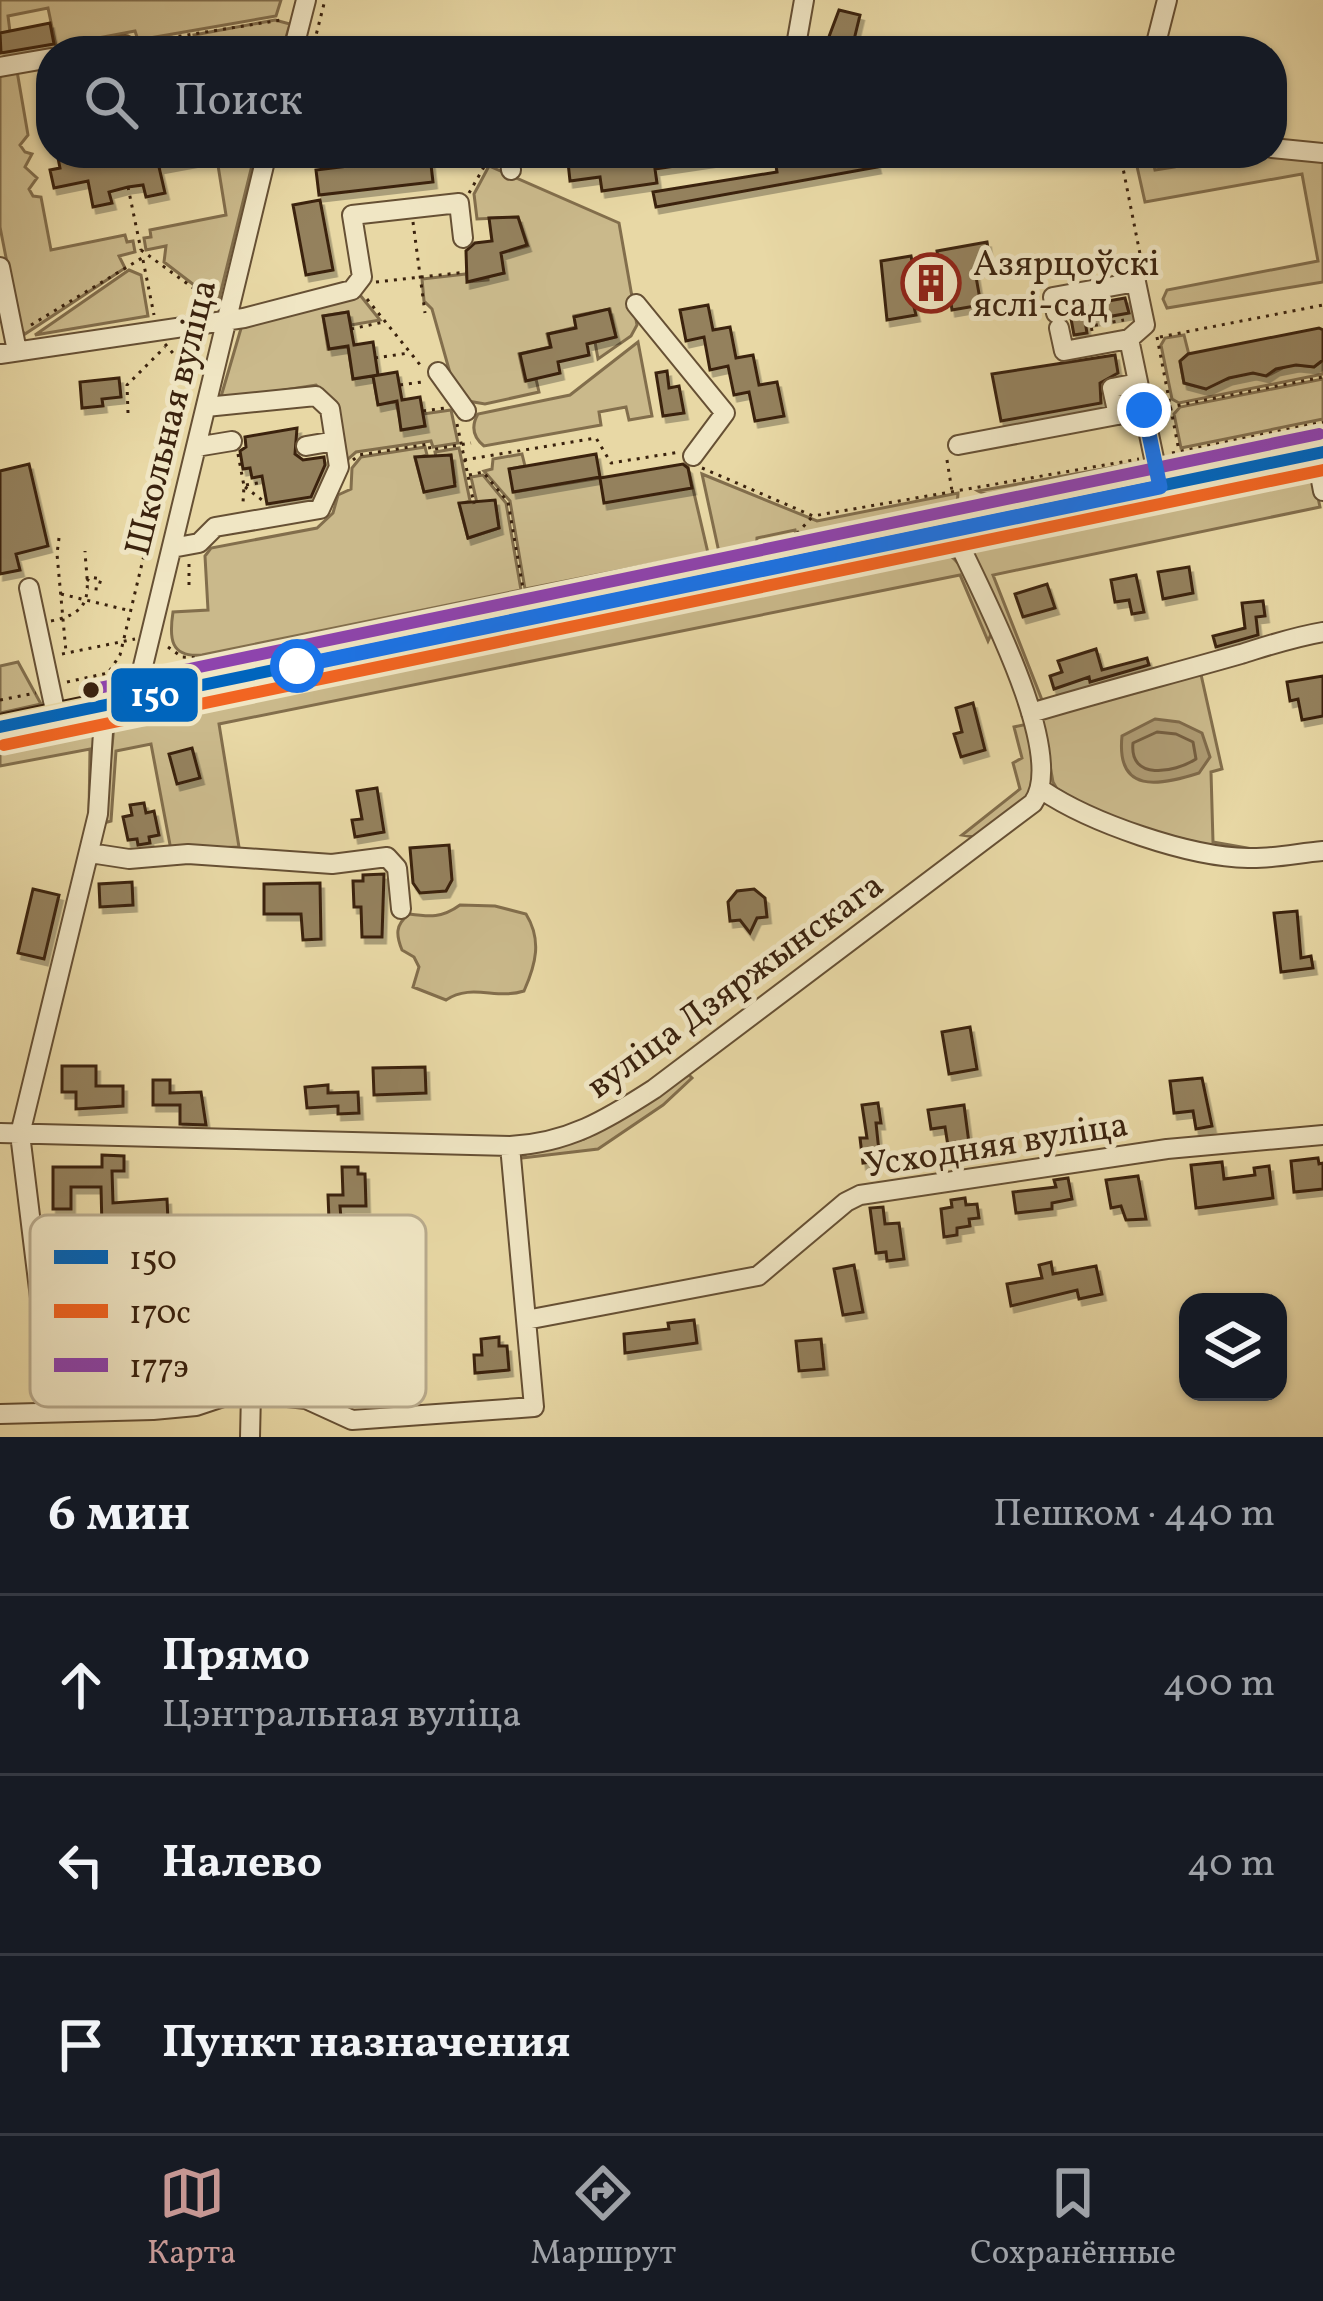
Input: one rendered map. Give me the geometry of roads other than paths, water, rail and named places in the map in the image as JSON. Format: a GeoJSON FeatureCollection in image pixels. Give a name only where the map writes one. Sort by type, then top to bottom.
{"type":"FeatureCollection","features":[{"type":"Feature","properties":{"kind":"main road"},"geometry":{"type":"LineString","coordinates":[[0,727],[1320,453]]}},
{"type":"Feature","properties":{"kind":"street"},"geometry":{"type":"LineString","coordinates":[[296,36],[306,0]]}},
{"type":"Feature","properties":{"kind":"street"},"geometry":{"type":"LineString","coordinates":[[798,36],[804,0]]}},
{"type":"Feature","properties":{"kind":"street"},"geometry":{"type":"LineString","coordinates":[[1158,36],[1167,0]]}},
{"type":"Feature","properties":{"kind":"street"},"geometry":{"type":"LineString","coordinates":[[0,68],[36,61]]}},
{"type":"Feature","properties":{"kind":"street"},"geometry":{"type":"LineString","coordinates":[[1287,149],[1323,153]]}},
{"type":"Feature","properties":{"kind":"street","name":"Школьная вуліца"},"geometry":{"type":"LineString","coordinates":[[146,698],[142,666],[263,168]]}},
{"type":"Feature","properties":{"kind":"street"},"geometry":{"type":"LineString","coordinates":[[0,267],[12,346],[227,319],[360,289],[362,268],[352,215],[459,203],[464,238]]}},
{"type":"Feature","properties":{"kind":"street"},"geometry":{"type":"LineString","coordinates":[[1136,282],[1144,325],[1129,339],[1064,351],[1053,297],[1136,282]]}},
{"type":"Feature","properties":{"kind":"street"},"geometry":{"type":"LineString","coordinates":[[636,304],[725,413],[690,458]]}},
{"type":"Feature","properties":{"kind":"street"},"geometry":{"type":"LineString","coordinates":[[1129,339],[1138,383],[1150,405],[1160,487]]}},
{"type":"Feature","properties":{"kind":"street"},"geometry":{"type":"LineString","coordinates":[[431,373],[466,411]]}},
{"type":"Feature","properties":{"kind":"street"},"geometry":{"type":"LineString","coordinates":[[1118,415],[1112,388],[1138,383]]}},
{"type":"Feature","properties":{"kind":"street"},"geometry":{"type":"LineString","coordinates":[[172,548],[199,543],[215,527],[320,509],[339,467],[330,409],[316,396],[206,407]]}},
{"type":"Feature","properties":{"kind":"street"},"geometry":{"type":"LineString","coordinates":[[958,445],[1150,405]]}},
{"type":"Feature","properties":{"kind":"street"},"geometry":{"type":"LineString","coordinates":[[306,446],[335,441]]}},
{"type":"Feature","properties":{"kind":"street"},"geometry":{"type":"LineString","coordinates":[[196,447],[234,442]]}},
{"type":"Feature","properties":{"kind":"street"},"geometry":{"type":"LineString","coordinates":[[1320,453],[1323,491]]}},
{"type":"Feature","properties":{"kind":"street"},"geometry":{"type":"LineString","coordinates":[[953,531],[1031,713],[1043,755],[1042,790],[1080,813],[1181,846],[1246,859],[1323,851]]}},
{"type":"Feature","properties":{"kind":"street"},"geometry":{"type":"LineString","coordinates":[[29,588],[56,716]]}},
{"type":"Feature","properties":{"kind":"street"},"geometry":{"type":"LineString","coordinates":[[1031,713],[1171,670],[1245,653],[1272,641],[1323,632]]}},
{"type":"Feature","properties":{"kind":"street"},"geometry":{"type":"LineString","coordinates":[[30,1257],[10,1133],[90,853],[102,770],[99,706]]}},
{"type":"Feature","properties":{"kind":"street","name":"вуліца Дзяржынскага"},"geometry":{"type":"LineString","coordinates":[[10,1133],[510,1146],[576,1136],[654,1089],[1033,803],[1042,790]]}},
{"type":"Feature","properties":{"kind":"street"},"geometry":{"type":"LineString","coordinates":[[90,853],[128,859],[206,854],[332,864],[387,856],[397,868],[401,910]]}},
{"type":"Feature","properties":{"kind":"street","name":"Усходняя вуліца"},"geometry":{"type":"LineString","coordinates":[[526,1320],[758,1276],[860,1195],[1167,1149],[1323,1135]]}},
{"type":"Feature","properties":{"kind":"street"},"geometry":{"type":"LineString","coordinates":[[322,1407],[352,1420],[534,1407],[510,1146]]}},
{"type":"Feature","properties":{"kind":"street"},"geometry":{"type":"LineString","coordinates":[[54,1407],[55,1412]]}},
{"type":"Feature","properties":{"kind":"street"},"geometry":{"type":"LineString","coordinates":[[0,1414],[172,1407]]}},
{"type":"Feature","properties":{"kind":"street"},"geometry":{"type":"LineString","coordinates":[[250,1437],[251,1407]]}},
{"type":"Feature","properties":{"kind":"street"},"geometry":{"type":"LineString","coordinates":[[334,1412],[338,1437]]}},
{"type":"Feature","properties":{"kind":"water"},"geometry":{"type":"Polygon","coordinates":[[[1155,719],[1179,722],[1202,733],[1210,757],[1199,773],[1155,782],[1133,777],[1122,755],[1122,736],[1155,719]]]}},
{"type":"Feature","properties":{"kind":"place","name":"Азярцоўскі яслі-сад"},"geometry":{"type":"Point","coordinates":[931,283]}}]}
